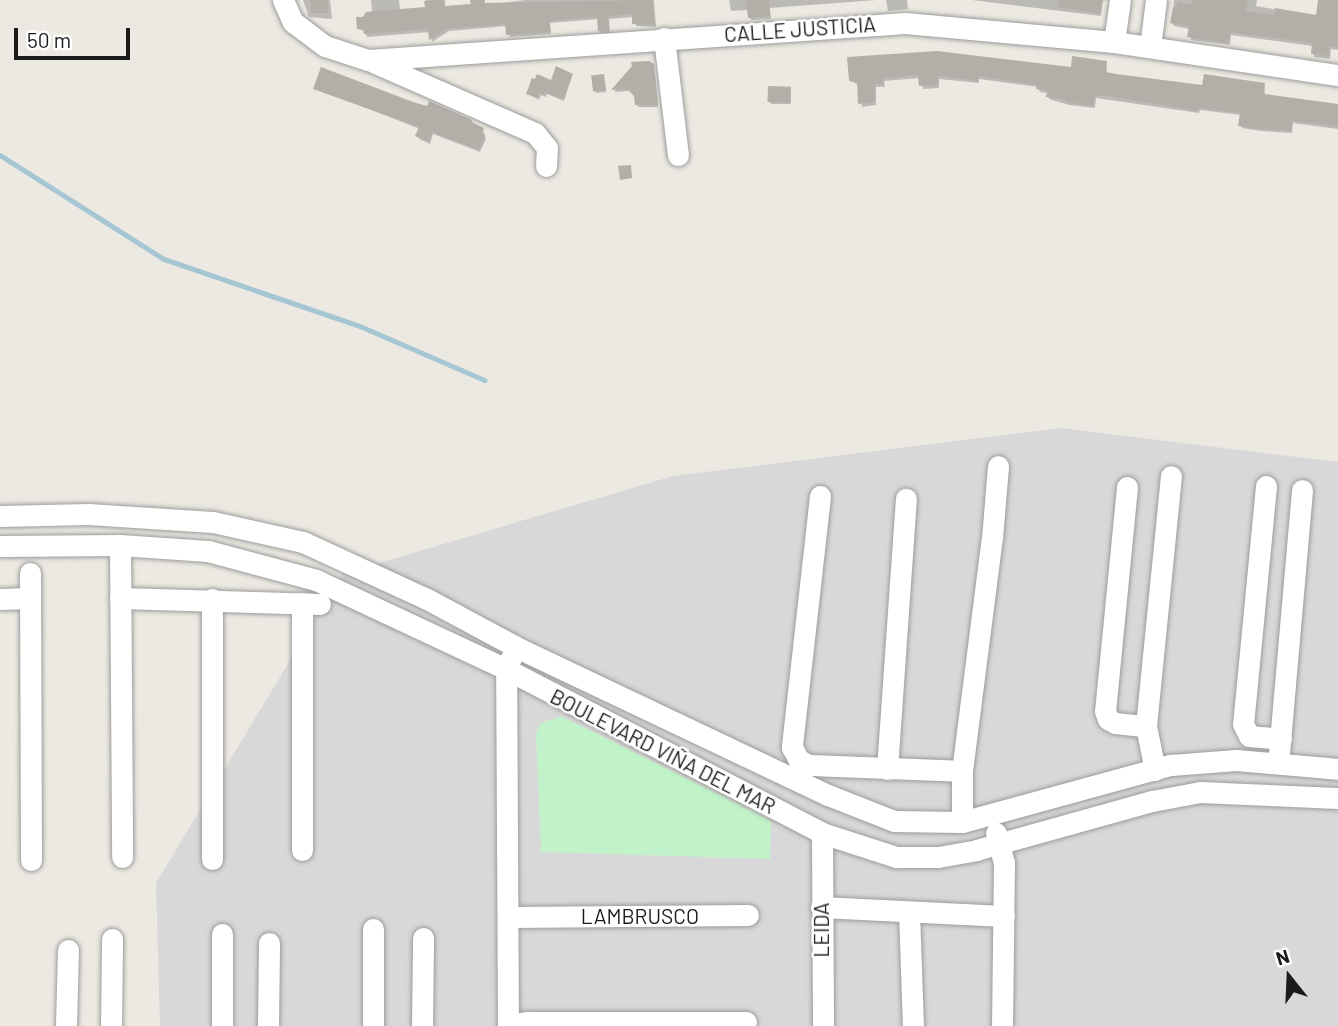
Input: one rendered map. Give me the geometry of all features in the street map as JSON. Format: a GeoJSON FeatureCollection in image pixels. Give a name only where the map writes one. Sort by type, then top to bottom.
{"type":"FeatureCollection","features":[{"type":"Feature","properties":{"kind":"street","name":"CALLE JUSTICIA"},"geometry":{"type":"LineString","coordinates":[[283,0],[293,22],[325,46],[368,60],[905,23],[1114,42],[1338,75]]}},
{"type":"Feature","properties":{"kind":"street"},"geometry":{"type":"LineString","coordinates":[[1114,42],[1120,0]]}},
{"type":"Feature","properties":{"kind":"street"},"geometry":{"type":"LineString","coordinates":[[1150,47],[1156,0]]}},
{"type":"Feature","properties":{"kind":"street"},"geometry":{"type":"LineString","coordinates":[[664,38],[678,155]]}},
{"type":"Feature","properties":{"kind":"street"},"geometry":{"type":"LineString","coordinates":[[368,60],[535,133],[547,148],[546,166]]}},
{"type":"Feature","properties":{"kind":"street"},"geometry":{"type":"LineString","coordinates":[[962,822],[962,771],[992,538],[998,466]]}},
{"type":"Feature","properties":{"kind":"street"},"geometry":{"type":"LineString","coordinates":[[1155,770],[1146,726],[1171,476]]}},
{"type":"Feature","properties":{"kind":"street"},"geometry":{"type":"LineString","coordinates":[[1266,486],[1242,724],[1249,736],[1281,739]]}},
{"type":"Feature","properties":{"kind":"street"},"geometry":{"type":"LineString","coordinates":[[1127,487],[1105,711],[1108,719],[1115,723],[1146,726]]}},
{"type":"Feature","properties":{"kind":"street"},"geometry":{"type":"LineString","coordinates":[[1278,764],[1302,490]]}},
{"type":"Feature","properties":{"kind":"street"},"geometry":{"type":"LineString","coordinates":[[820,496],[792,747],[798,759],[808,765],[962,771]]}},
{"type":"Feature","properties":{"kind":"street"},"geometry":{"type":"LineString","coordinates":[[887,769],[906,499]]}},
{"type":"Feature","properties":{"kind":"street","name":"BOULEVARD VIÑA DEL MAR"},"geometry":{"type":"LineString","coordinates":[[0,516],[88,514],[213,522],[303,541],[427,599],[516,647],[828,795],[894,821],[962,822],[1155,770],[1200,762],[1236,760],[1338,769]]}},
{"type":"Feature","properties":{"kind":"street"},"geometry":{"type":"LineString","coordinates":[[120,545],[122,857]]}},
{"type":"Feature","properties":{"kind":"street","name":"BOULEVARD VIÑA DEL MAR"},"geometry":{"type":"LineString","coordinates":[[0,546],[120,545],[208,551],[316,580],[506,669],[822,833],[896,857],[938,857],[1000,844],[1152,801],[1200,792],[1338,797]]}},
{"type":"Feature","properties":{"kind":"street"},"geometry":{"type":"LineString","coordinates":[[30,573],[31,860]]}},
{"type":"Feature","properties":{"kind":"street"},"geometry":{"type":"LineString","coordinates":[[0,598],[30,598]]}},
{"type":"Feature","properties":{"kind":"street"},"geometry":{"type":"LineString","coordinates":[[120,598],[311,603],[302,850]]}},
{"type":"Feature","properties":{"kind":"street"},"geometry":{"type":"LineString","coordinates":[[212,599],[212,859]]}},
{"type":"Feature","properties":{"kind":"street"},"geometry":{"type":"LineString","coordinates":[[516,647],[506,669],[508,1026],[528,1021],[746,1022]]}},
{"type":"Feature","properties":{"kind":"street"},"geometry":{"type":"LineString","coordinates":[[991,816],[1004,863],[1002,1026]]}},
{"type":"Feature","properties":{"kind":"street","name":"LEIDA"},"geometry":{"type":"LineString","coordinates":[[822,833],[823,1026]]}},
{"type":"Feature","properties":{"kind":"street"},"geometry":{"type":"LineString","coordinates":[[821,907],[1004,916]]}},
{"type":"Feature","properties":{"kind":"street"},"geometry":{"type":"LineString","coordinates":[[909,912],[913,1026]]}},
{"type":"Feature","properties":{"kind":"street","name":"LAMBRUSCO"},"geometry":{"type":"LineString","coordinates":[[509,917],[748,915]]}},
{"type":"Feature","properties":{"kind":"street"},"geometry":{"type":"LineString","coordinates":[[373,929],[373,1026]]}},
{"type":"Feature","properties":{"kind":"street"},"geometry":{"type":"LineString","coordinates":[[222,934],[222,1026]]}},
{"type":"Feature","properties":{"kind":"street"},"geometry":{"type":"LineString","coordinates":[[422,1026],[423,938]]}},
{"type":"Feature","properties":{"kind":"street"},"geometry":{"type":"LineString","coordinates":[[111,1026],[112,939]]}},
{"type":"Feature","properties":{"kind":"street"},"geometry":{"type":"LineString","coordinates":[[268,1026],[269,943]]}},
{"type":"Feature","properties":{"kind":"street"},"geometry":{"type":"LineString","coordinates":[[66,1026],[68,950]]}},
{"type":"Feature","properties":{"kind":"shaded area"},"geometry":{"type":"Polygon","coordinates":[[[1061,428],[1338,462],[1338,1026],[160,1026],[156,883],[342,574],[673,476],[1061,428]]]}},
{"type":"Feature","properties":{"kind":"green space"},"geometry":{"type":"Polygon","coordinates":[[[561,716],[771,820],[770,859],[541,852],[536,733],[541,723],[561,716]]]}},
{"type":"Feature","properties":{"kind":"building"},"geometry":{"type":"Polygon","coordinates":[[[311,0],[328,0],[328,13],[311,13],[311,0]]]}},
{"type":"Feature","properties":{"kind":"building"},"geometry":{"type":"Polygon","coordinates":[[[444,0],[445,6],[471,4],[470,0],[484,0],[484,3],[653,0],[655,25],[632,24],[632,14],[608,16],[609,30],[598,31],[597,17],[549,21],[551,32],[506,35],[505,24],[447,29],[429,40],[428,29],[364,34],[363,29],[357,29],[356,17],[363,17],[366,12],[425,7],[424,1],[444,0]]]}},
{"type":"Feature","properties":{"kind":"building"},"geometry":{"type":"Polygon","coordinates":[[[746,0],[769,0],[770,16],[748,18],[746,0]]]}},
{"type":"Feature","properties":{"kind":"building"},"geometry":{"type":"Polygon","coordinates":[[[1059,0],[1102,0],[1100,14],[1058,7],[1059,0]]]}},
{"type":"Feature","properties":{"kind":"building"},"geometry":{"type":"Polygon","coordinates":[[[1192,0],[1248,0],[1246,11],[1274,15],[1275,8],[1316,15],[1318,0],[1338,0],[1338,47],[1330,46],[1329,56],[1311,54],[1312,43],[1230,32],[1228,43],[1187,37],[1189,26],[1170,23],[1173,7],[1177,7],[1177,2],[1192,4],[1192,0]]]}},
{"type":"Feature","properties":{"kind":"building"},"geometry":{"type":"Polygon","coordinates":[[[937,51],[1071,67],[1072,56],[1107,61],[1106,72],[1116,74],[1202,85],[1204,74],[1265,83],[1264,94],[1338,104],[1338,126],[1292,121],[1291,131],[1259,129],[1238,126],[1240,113],[1199,108],[1198,111],[1109,96],[1095,96],[1093,106],[1046,97],[1047,91],[1036,89],[1037,85],[978,76],[978,81],[938,76],[938,85],[919,86],[918,75],[883,78],[884,84],[875,84],[875,102],[858,104],[857,82],[849,81],[847,57],[937,51]]]}},
{"type":"Feature","properties":{"kind":"building"},"geometry":{"type":"Polygon","coordinates":[[[649,61],[654,64],[658,105],[635,105],[634,96],[627,89],[611,90],[632,66],[631,62],[649,61]]]}},
{"type":"Feature","properties":{"kind":"building"},"geometry":{"type":"Polygon","coordinates":[[[556,66],[573,74],[563,99],[546,93],[539,93],[537,98],[526,94],[532,78],[535,79],[537,74],[551,80],[556,66]]]}},
{"type":"Feature","properties":{"kind":"building"},"geometry":{"type":"Polygon","coordinates":[[[321,67],[413,102],[427,106],[429,101],[472,120],[471,122],[484,128],[482,133],[485,135],[479,150],[432,132],[429,142],[415,136],[419,127],[313,89],[321,67]]]}},
{"type":"Feature","properties":{"kind":"building"},"geometry":{"type":"Polygon","coordinates":[[[604,74],[606,90],[593,91],[591,76],[604,74]]]}},
{"type":"Feature","properties":{"kind":"building"},"geometry":{"type":"Polygon","coordinates":[[[768,86],[791,87],[790,103],[767,102],[768,86]]]}},
{"type":"Feature","properties":{"kind":"building"},"geometry":{"type":"Polygon","coordinates":[[[631,165],[632,178],[620,180],[618,166],[631,165]]]}},
{"type":"Feature","properties":{"kind":"waterway"},"geometry":{"type":"LineString","coordinates":[[0,155],[164,259],[360,326],[485,380]]}}]}
